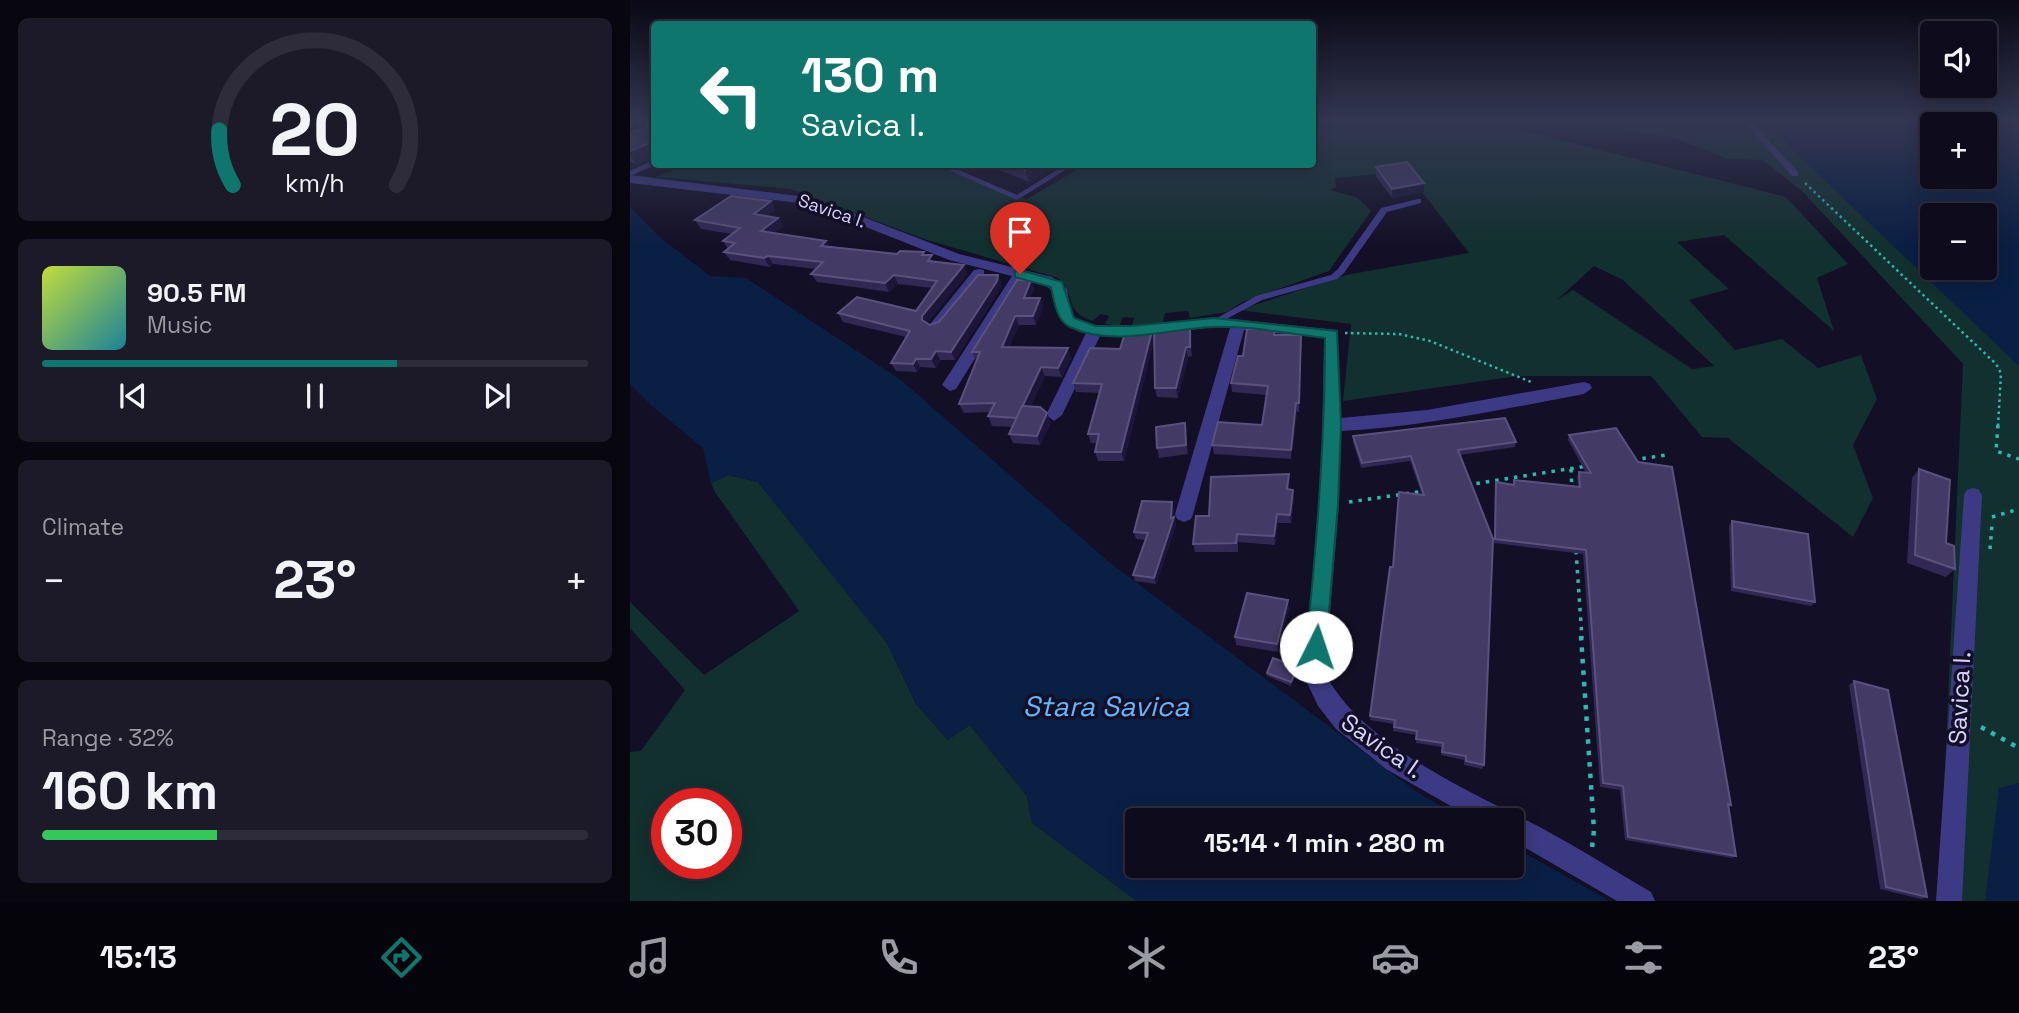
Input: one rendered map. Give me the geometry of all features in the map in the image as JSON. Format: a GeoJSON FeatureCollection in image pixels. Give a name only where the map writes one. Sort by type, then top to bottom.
{"type":"FeatureCollection","features":[{"type":"Feature","properties":{"kind":"street","name":"Savica I."},"geometry":{"type":"LineString","coordinates":[[630,179],[810,201],[954,257],[1057,285],[1065,314],[1070,321],[1095,331],[1137,331],[1214,322],[1332,334],[1333,425],[1329,504],[1314,674],[1320,693],[1356,734],[1479,808]]}},
{"type":"Feature","properties":{"kind":"street"},"geometry":{"type":"LineString","coordinates":[[936,326],[985,265]]}},
{"type":"Feature","properties":{"kind":"street"},"geometry":{"type":"LineString","coordinates":[[950,385],[1020,274]]}},
{"type":"Feature","properties":{"kind":"street"},"geometry":{"type":"LineString","coordinates":[[1184,514],[1238,326]]}},
{"type":"Feature","properties":{"kind":"street"},"geometry":{"type":"LineString","coordinates":[[1054,415],[1095,331]]}},
{"type":"Feature","properties":{"kind":"street"},"geometry":{"type":"LineString","coordinates":[[1333,425],[1365,424],[1440,414],[1584,388]]}},
{"type":"Feature","properties":{"kind":"street","name":"Savica I."},"geometry":{"type":"LineString","coordinates":[[1949,901],[1973,495]]}},
{"type":"Feature","properties":{"kind":"street"},"geometry":{"type":"LineString","coordinates":[[1524,834],[1642,901]]}},
{"type":"Feature","properties":{"kind":"lane"},"geometry":{"type":"LineString","coordinates":[[1784,162],[1795,174]]}},
{"type":"Feature","properties":{"kind":"lane"},"geometry":{"type":"LineString","coordinates":[[630,174],[651,164]]}},
{"type":"Feature","properties":{"kind":"lane"},"geometry":{"type":"LineString","coordinates":[[947,168],[1017,198],[1066,168]]}},
{"type":"Feature","properties":{"kind":"lane"},"geometry":{"type":"LineString","coordinates":[[1214,322],[1259,298],[1334,277],[1384,210],[1418,201]]}},
{"type":"Feature","properties":{"kind":"path"},"geometry":{"type":"LineString","coordinates":[[1795,174],[1996,364],[2001,373],[1996,451],[2019,459]]}},
{"type":"Feature","properties":{"kind":"path"},"geometry":{"type":"LineString","coordinates":[[1332,334],[1399,334],[1430,341],[1527,380],[1553,394]]}},
{"type":"Feature","properties":{"kind":"path"},"geometry":{"type":"LineString","coordinates":[[1625,461],[1666,454]]}},
{"type":"Feature","properties":{"kind":"path"},"geometry":{"type":"LineString","coordinates":[[1462,485],[1598,465]]}},
{"type":"Feature","properties":{"kind":"path"},"geometry":{"type":"LineString","coordinates":[[1571,469],[1573,494]]}},
{"type":"Feature","properties":{"kind":"path"},"geometry":{"type":"LineString","coordinates":[[1329,504],[1435,490]]}},
{"type":"Feature","properties":{"kind":"path"},"geometry":{"type":"LineString","coordinates":[[1970,547],[1992,549],[1992,515],[2019,509]]}},
{"type":"Feature","properties":{"kind":"path"},"geometry":{"type":"LineString","coordinates":[[1576,545],[1594,830],[1592,853],[1585,869]]}},
{"type":"Feature","properties":{"kind":"path"},"geometry":{"type":"LineString","coordinates":[[1579,595],[1591,597]]}},
{"type":"Feature","properties":{"kind":"path"},"geometry":{"type":"LineString","coordinates":[[1985,730],[2019,748]]}},
{"type":"Feature","properties":{"kind":"green space"},"geometry":{"type":"Polygon","coordinates":[[[1316,162],[1648,162],[1786,197],[1848,264],[1817,278],[1834,331],[1724,235],[1677,242],[1729,289],[1689,300],[1735,350],[1782,339],[1818,368],[1861,355],[1877,399],[1853,445],[1873,498],[1853,537],[1728,438],[1702,437],[1651,376],[1518,376],[1343,401],[1351,324],[1239,310],[1346,275],[1469,253],[1406,171],[1335,178],[1336,187],[1331,190],[1358,198],[1371,211],[1329,271],[1242,302],[1227,312],[1190,318],[1188,311],[1165,313],[1163,322],[1132,326],[1134,318],[1123,317],[1119,326],[1105,324],[1109,316],[1100,314],[1093,321],[1084,317],[1074,308],[1064,284],[1058,278],[927,240],[791,189],[656,177],[677,168],[950,168],[1027,199],[1080,168],[1316,168],[1316,162]],[[1594,266],[1557,300],[1573,290],[1692,369],[1714,366],[1623,280],[1594,266]]]}},
{"type":"Feature","properties":{"kind":"green space"},"geometry":{"type":"Polygon","coordinates":[[[1766,162],[1920,162],[1920,189],[1997,189],[1997,162],[2019,162],[2019,901],[1939,901],[1963,364],[1802,191],[1766,162]]]}},
{"type":"Feature","properties":{"kind":"green space"},"geometry":{"type":"Polygon","coordinates":[[[728,475],[758,482],[887,643],[916,704],[947,739],[970,725],[1027,796],[1032,823],[1137,901],[630,901],[630,752],[641,751],[685,690],[630,628],[630,602],[704,675],[799,611],[711,483],[728,475]]]}},
{"type":"Feature","properties":{"kind":"water"},"geometry":{"type":"Polygon","coordinates":[[[1805,162],[1920,162],[1920,189],[1997,189],[1997,162],[2019,162],[2019,366],[1929,280],[1997,280],[1997,203],[1920,203],[1920,271],[1805,162]]]}},
{"type":"Feature","properties":{"kind":"water","name":"Stara Savica"},"geometry":{"type":"Polygon","coordinates":[[[630,207],[661,238],[710,276],[746,278],[901,380],[1109,562],[1417,792],[1445,808],[1125,808],[1125,878],[1524,878],[1524,853],[1610,901],[1137,901],[1032,823],[1027,796],[970,725],[948,740],[916,704],[887,643],[758,482],[728,475],[711,483],[703,448],[630,384],[630,207]]]}},
{"type":"Feature","properties":{"kind":"water"},"geometry":{"type":"Polygon","coordinates":[[[2019,783],[2019,901],[1985,901],[1999,788],[2019,783]]]}},
{"type":"Feature","properties":{"kind":"building"},"geometry":{"type":"Polygon","coordinates":[[[1407,162],[1424,183],[1392,189],[1376,167],[1407,162]]]}},
{"type":"Feature","properties":{"kind":"building"},"geometry":{"type":"Polygon","coordinates":[[[731,196],[771,201],[754,214],[778,218],[761,231],[826,241],[821,246],[897,254],[900,251],[924,252],[922,255],[932,255],[928,261],[964,265],[922,316],[922,320],[930,325],[939,322],[978,275],[998,275],[997,281],[951,352],[936,351],[931,359],[916,359],[913,364],[891,363],[910,331],[838,313],[857,297],[916,311],[937,281],[894,275],[885,283],[811,274],[823,262],[724,252],[735,243],[723,241],[740,228],[695,220],[731,196]]]}},
{"type":"Feature","properties":{"kind":"building"},"geometry":{"type":"Polygon","coordinates":[[[1017,280],[1031,280],[1024,298],[1040,298],[1033,316],[1015,316],[1002,347],[1068,348],[1058,368],[1041,367],[1017,418],[988,416],[995,403],[959,404],[980,352],[972,352],[1017,280]]]}},
{"type":"Feature","properties":{"kind":"building"},"geometry":{"type":"Polygon","coordinates":[[[1190,327],[1190,347],[1186,347],[1176,388],[1155,388],[1154,331],[1190,327]]]}},
{"type":"Feature","properties":{"kind":"building"},"geometry":{"type":"Polygon","coordinates":[[[1247,329],[1275,329],[1274,335],[1301,335],[1299,403],[1296,403],[1291,450],[1212,445],[1218,422],[1262,425],[1268,386],[1231,383],[1238,356],[1243,356],[1247,329]]]}},
{"type":"Feature","properties":{"kind":"building"},"geometry":{"type":"Polygon","coordinates":[[[1126,330],[1152,331],[1121,452],[1095,452],[1099,434],[1088,434],[1102,384],[1073,383],[1090,348],[1120,349],[1126,330]]]}},
{"type":"Feature","properties":{"kind":"building"},"geometry":{"type":"Polygon","coordinates":[[[1022,406],[1040,407],[1047,413],[1037,436],[1009,434],[1022,406]]]}},
{"type":"Feature","properties":{"kind":"building"},"geometry":{"type":"Polygon","coordinates":[[[1505,418],[1516,442],[1458,450],[1493,539],[1484,765],[1466,761],[1466,756],[1442,752],[1443,743],[1416,739],[1417,731],[1394,727],[1395,720],[1370,716],[1390,567],[1393,567],[1399,492],[1424,495],[1411,456],[1362,463],[1353,436],[1505,418]]]}},
{"type":"Feature","properties":{"kind":"building"},"geometry":{"type":"Polygon","coordinates":[[[1185,423],[1186,445],[1157,448],[1156,427],[1185,423]]]}},
{"type":"Feature","properties":{"kind":"building"},"geometry":{"type":"Polygon","coordinates":[[[1616,428],[1638,462],[1672,467],[1731,805],[1728,804],[1736,856],[1628,837],[1623,786],[1603,783],[1586,550],[1495,539],[1496,482],[1514,485],[1514,480],[1580,487],[1579,472],[1591,473],[1569,435],[1616,428]]]}},
{"type":"Feature","properties":{"kind":"building"},"geometry":{"type":"Polygon","coordinates":[[[1919,469],[1950,480],[1946,543],[1954,546],[1955,569],[1915,555],[1919,469]]]}},
{"type":"Feature","properties":{"kind":"building"},"geometry":{"type":"Polygon","coordinates":[[[1289,474],[1287,489],[1293,490],[1290,515],[1277,514],[1274,536],[1237,534],[1236,543],[1193,544],[1196,516],[1209,516],[1211,477],[1289,474]]]}},
{"type":"Feature","properties":{"kind":"building"},"geometry":{"type":"Polygon","coordinates":[[[1142,501],[1172,502],[1171,518],[1174,517],[1154,578],[1133,575],[1148,533],[1134,532],[1142,501]]]}},
{"type":"Feature","properties":{"kind":"building"},"geometry":{"type":"Polygon","coordinates":[[[1732,521],[1808,534],[1815,602],[1734,587],[1732,521]]]}},
{"type":"Feature","properties":{"kind":"building"},"geometry":{"type":"Polygon","coordinates":[[[1247,593],[1288,600],[1277,644],[1235,637],[1247,593]]]}},
{"type":"Feature","properties":{"kind":"building"},"geometry":{"type":"Polygon","coordinates":[[[1273,658],[1298,667],[1291,682],[1267,673],[1273,658]]]}},
{"type":"Feature","properties":{"kind":"building"},"geometry":{"type":"Polygon","coordinates":[[[1854,681],[1888,690],[1927,897],[1886,887],[1854,681]]]}},
{"type":"Feature","properties":{"kind":"route"},"geometry":{"type":"LineString","coordinates":[[1020,274],[1057,285],[1065,314],[1070,321],[1095,331],[1147,330],[1214,322],[1332,334],[1333,425],[1329,504],[1316,647]]}}]}
